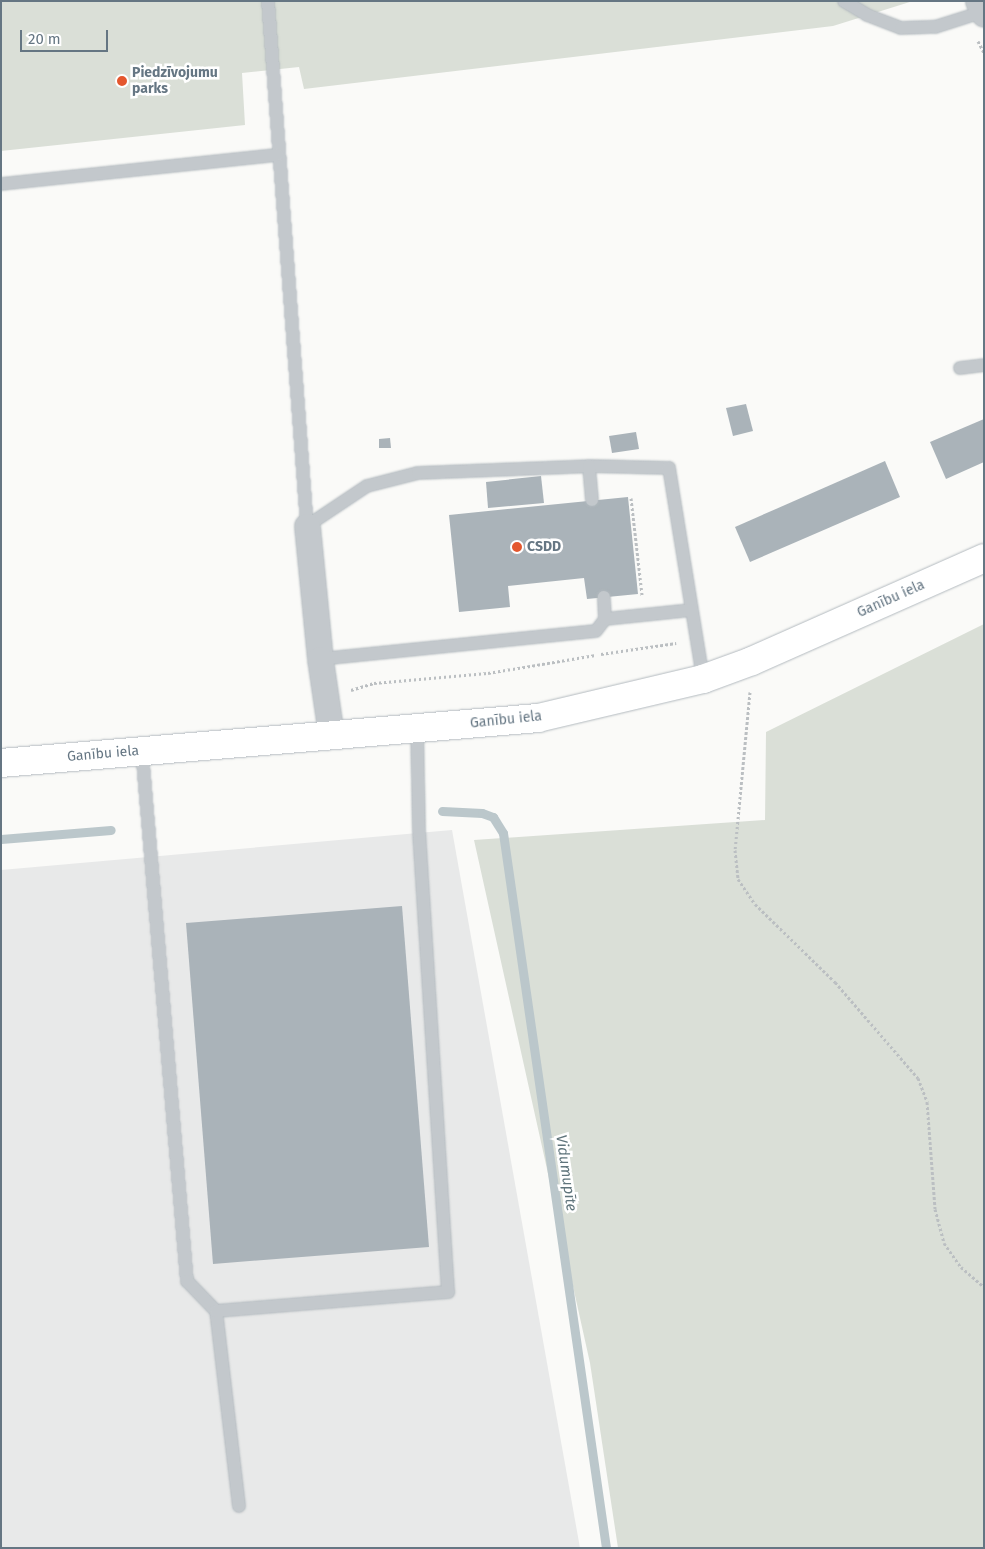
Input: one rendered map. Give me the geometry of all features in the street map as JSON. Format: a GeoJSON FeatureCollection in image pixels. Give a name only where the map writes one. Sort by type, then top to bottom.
{"type":"FeatureCollection","features":[{"type":"Feature","properties":{"kind":"street"},"geometry":{"type":"LineString","coordinates":[[306,526],[320,658],[331,723]]}},
{"type":"Feature","properties":{"kind":"street","name":"Ganību iela"},"geometry":{"type":"LineString","coordinates":[[1,763],[142,751],[331,723],[417,728],[538,718],[703,679],[752,661],[984,558]]}},
{"type":"Feature","properties":{"kind":"lane"},"geometry":{"type":"LineString","coordinates":[[268,1],[277,154],[306,526],[367,486],[418,473],[590,466],[669,468],[703,679]]}},
{"type":"Feature","properties":{"kind":"lane"},"geometry":{"type":"LineString","coordinates":[[844,1],[867,15],[901,28],[935,28],[982,10]]}},
{"type":"Feature","properties":{"kind":"lane"},"geometry":{"type":"LineString","coordinates":[[1,184],[277,154]]}},
{"type":"Feature","properties":{"kind":"lane"},"geometry":{"type":"LineString","coordinates":[[960,368],[984,365]]}},
{"type":"Feature","properties":{"kind":"lane"},"geometry":{"type":"LineString","coordinates":[[590,466],[592,500]]}},
{"type":"Feature","properties":{"kind":"lane"},"geometry":{"type":"LineString","coordinates":[[320,658],[596,631],[605,618],[604,597]]}},
{"type":"Feature","properties":{"kind":"lane"},"geometry":{"type":"LineString","coordinates":[[605,618],[692,610]]}},
{"type":"Feature","properties":{"kind":"lane"},"geometry":{"type":"LineString","coordinates":[[216,1311],[448,1292],[419,831],[417,728]]}},
{"type":"Feature","properties":{"kind":"lane"},"geometry":{"type":"LineString","coordinates":[[142,751],[186,1281],[216,1311],[239,1506]]}},
{"type":"Feature","properties":{"kind":"path"},"geometry":{"type":"LineString","coordinates":[[631,498],[643,602]]}},
{"type":"Feature","properties":{"kind":"path"},"geometry":{"type":"LineString","coordinates":[[331,723],[349,691],[374,683],[488,673],[648,645],[697,641]]}},
{"type":"Feature","properties":{"kind":"path"},"geometry":{"type":"LineString","coordinates":[[752,661],[735,850],[738,879],[755,904],[835,982],[918,1078],[927,1102],[935,1209],[944,1243],[960,1267],[984,1287]]}},
{"type":"Feature","properties":{"kind":"shaded area","name":"Piedzīvojumu parks"},"geometry":{"type":"Polygon","coordinates":[[[1,1],[913,1],[833,26],[304,89],[299,67],[242,73],[245,125],[1,151],[1,1]]]}},
{"type":"Feature","properties":{"kind":"shaded area"},"geometry":{"type":"Polygon","coordinates":[[[984,624],[984,1548],[618,1548],[590,1363],[474,840],[765,820],[766,732],[984,624]]]}},
{"type":"Feature","properties":{"kind":"shaded area"},"geometry":{"type":"Polygon","coordinates":[[[452,830],[580,1548],[1,1548],[1,870],[452,830]]]}},
{"type":"Feature","properties":{"kind":"building"},"geometry":{"type":"Polygon","coordinates":[[[746,404],[753,431],[733,436],[726,408],[746,404]]]}},
{"type":"Feature","properties":{"kind":"building"},"geometry":{"type":"Polygon","coordinates":[[[984,419],[984,462],[946,479],[930,442],[984,419]]]}},
{"type":"Feature","properties":{"kind":"building"},"geometry":{"type":"Polygon","coordinates":[[[636,432],[639,449],[612,453],[609,436],[636,432]]]}},
{"type":"Feature","properties":{"kind":"building"},"geometry":{"type":"Polygon","coordinates":[[[390,438],[391,448],[379,448],[379,439],[390,438]]]}},
{"type":"Feature","properties":{"kind":"building"},"geometry":{"type":"Polygon","coordinates":[[[885,461],[900,497],[750,562],[735,527],[885,461]]]}},
{"type":"Feature","properties":{"kind":"building"},"geometry":{"type":"Polygon","coordinates":[[[541,476],[544,503],[488,508],[486,482],[541,476]]]}},
{"type":"Feature","properties":{"kind":"building","name":"CSDD"},"geometry":{"type":"Polygon","coordinates":[[[628,497],[638,594],[587,599],[584,578],[508,586],[510,607],[459,612],[449,515],[628,497]]]}},
{"type":"Feature","properties":{"kind":"building"},"geometry":{"type":"Polygon","coordinates":[[[402,906],[429,1247],[213,1264],[186,923],[402,906]]]}},
{"type":"Feature","properties":{"kind":"waterway","name":"Vidumupīte"},"geometry":{"type":"LineString","coordinates":[[442,811],[482,813],[493,817],[503,833],[606,1548]]}},
{"type":"Feature","properties":{"kind":"waterway"},"geometry":{"type":"LineString","coordinates":[[1,839],[111,830]]}},
{"type":"Feature","properties":{"kind":"place","name":"Piedzīvojumu parks"},"geometry":{"type":"Point","coordinates":[122,81]}},
{"type":"Feature","properties":{"kind":"place","name":"CSDD"},"geometry":{"type":"Point","coordinates":[517,547]}}]}
